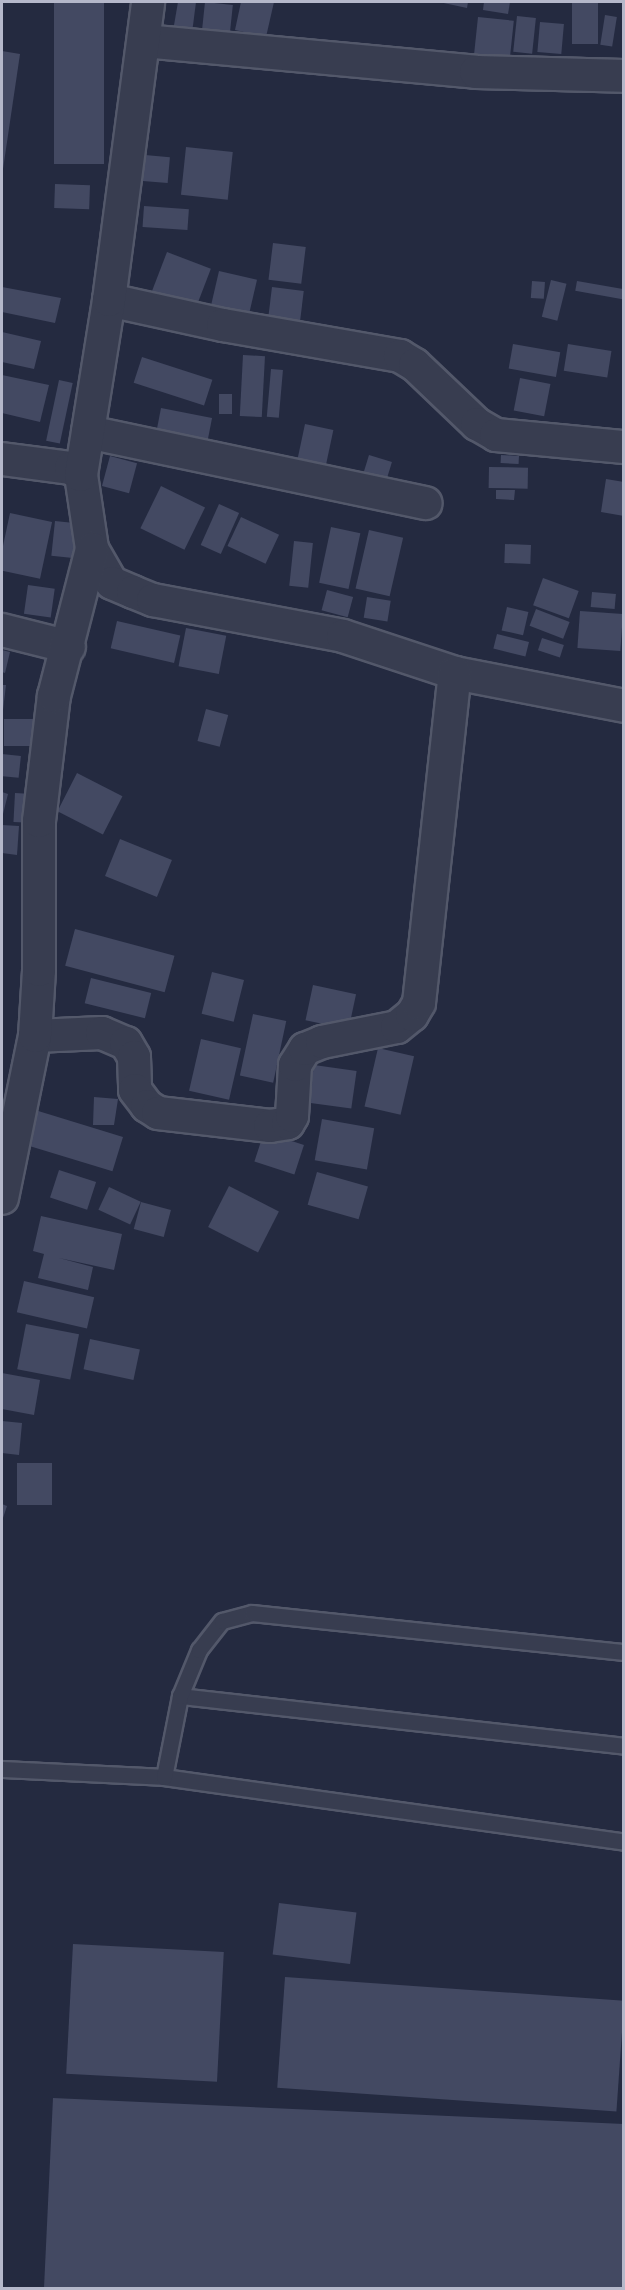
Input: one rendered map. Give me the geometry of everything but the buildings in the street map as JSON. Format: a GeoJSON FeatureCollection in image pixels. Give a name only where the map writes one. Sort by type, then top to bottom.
{"type":"FeatureCollection","features":[{"type":"Feature","properties":{"kind":"street"},"geometry":{"type":"LineString","coordinates":[[2,1198],[35,1036],[39,970],[39,821],[54,696],[69,647],[92,549],[81,475],[109,300],[148,2]]}},
{"type":"Feature","properties":{"kind":"street"},"geometry":{"type":"LineString","coordinates":[[144,41],[476,72],[624,76]]}},
{"type":"Feature","properties":{"kind":"street"},"geometry":{"type":"LineString","coordinates":[[109,300],[223,325],[400,356],[415,365],[477,424],[496,435],[624,447]]}},
{"type":"Feature","properties":{"kind":"street"},"geometry":{"type":"LineString","coordinates":[[88,432],[426,503]]}},
{"type":"Feature","properties":{"kind":"street"},"geometry":{"type":"LineString","coordinates":[[2,459],[71,468],[81,475]]}},
{"type":"Feature","properties":{"kind":"street"},"geometry":{"type":"LineString","coordinates":[[92,549],[112,583],[153,600],[343,636],[455,673],[624,706]]}},
{"type":"Feature","properties":{"kind":"street"},"geometry":{"type":"LineString","coordinates":[[2,630],[69,647]]}},
{"type":"Feature","properties":{"kind":"street"},"geometry":{"type":"LineString","coordinates":[[35,1036],[102,1033],[126,1043],[134,1057],[135,1090],[147,1106],[158,1113],[270,1126],[288,1123],[292,1116],[295,1065],[305,1049],[322,1042],[397,1027],[412,1015],[419,1003],[455,673]]}},
{"type":"Feature","properties":{"kind":"lane"},"geometry":{"type":"LineString","coordinates":[[164,1777],[180,1696],[199,1650],[222,1621],[252,1613],[624,1652]]}},
{"type":"Feature","properties":{"kind":"lane"},"geometry":{"type":"LineString","coordinates":[[180,1696],[624,1746]]}},
{"type":"Feature","properties":{"kind":"lane"},"geometry":{"type":"LineString","coordinates":[[2,1768],[164,1777],[624,1842]]}}]}
